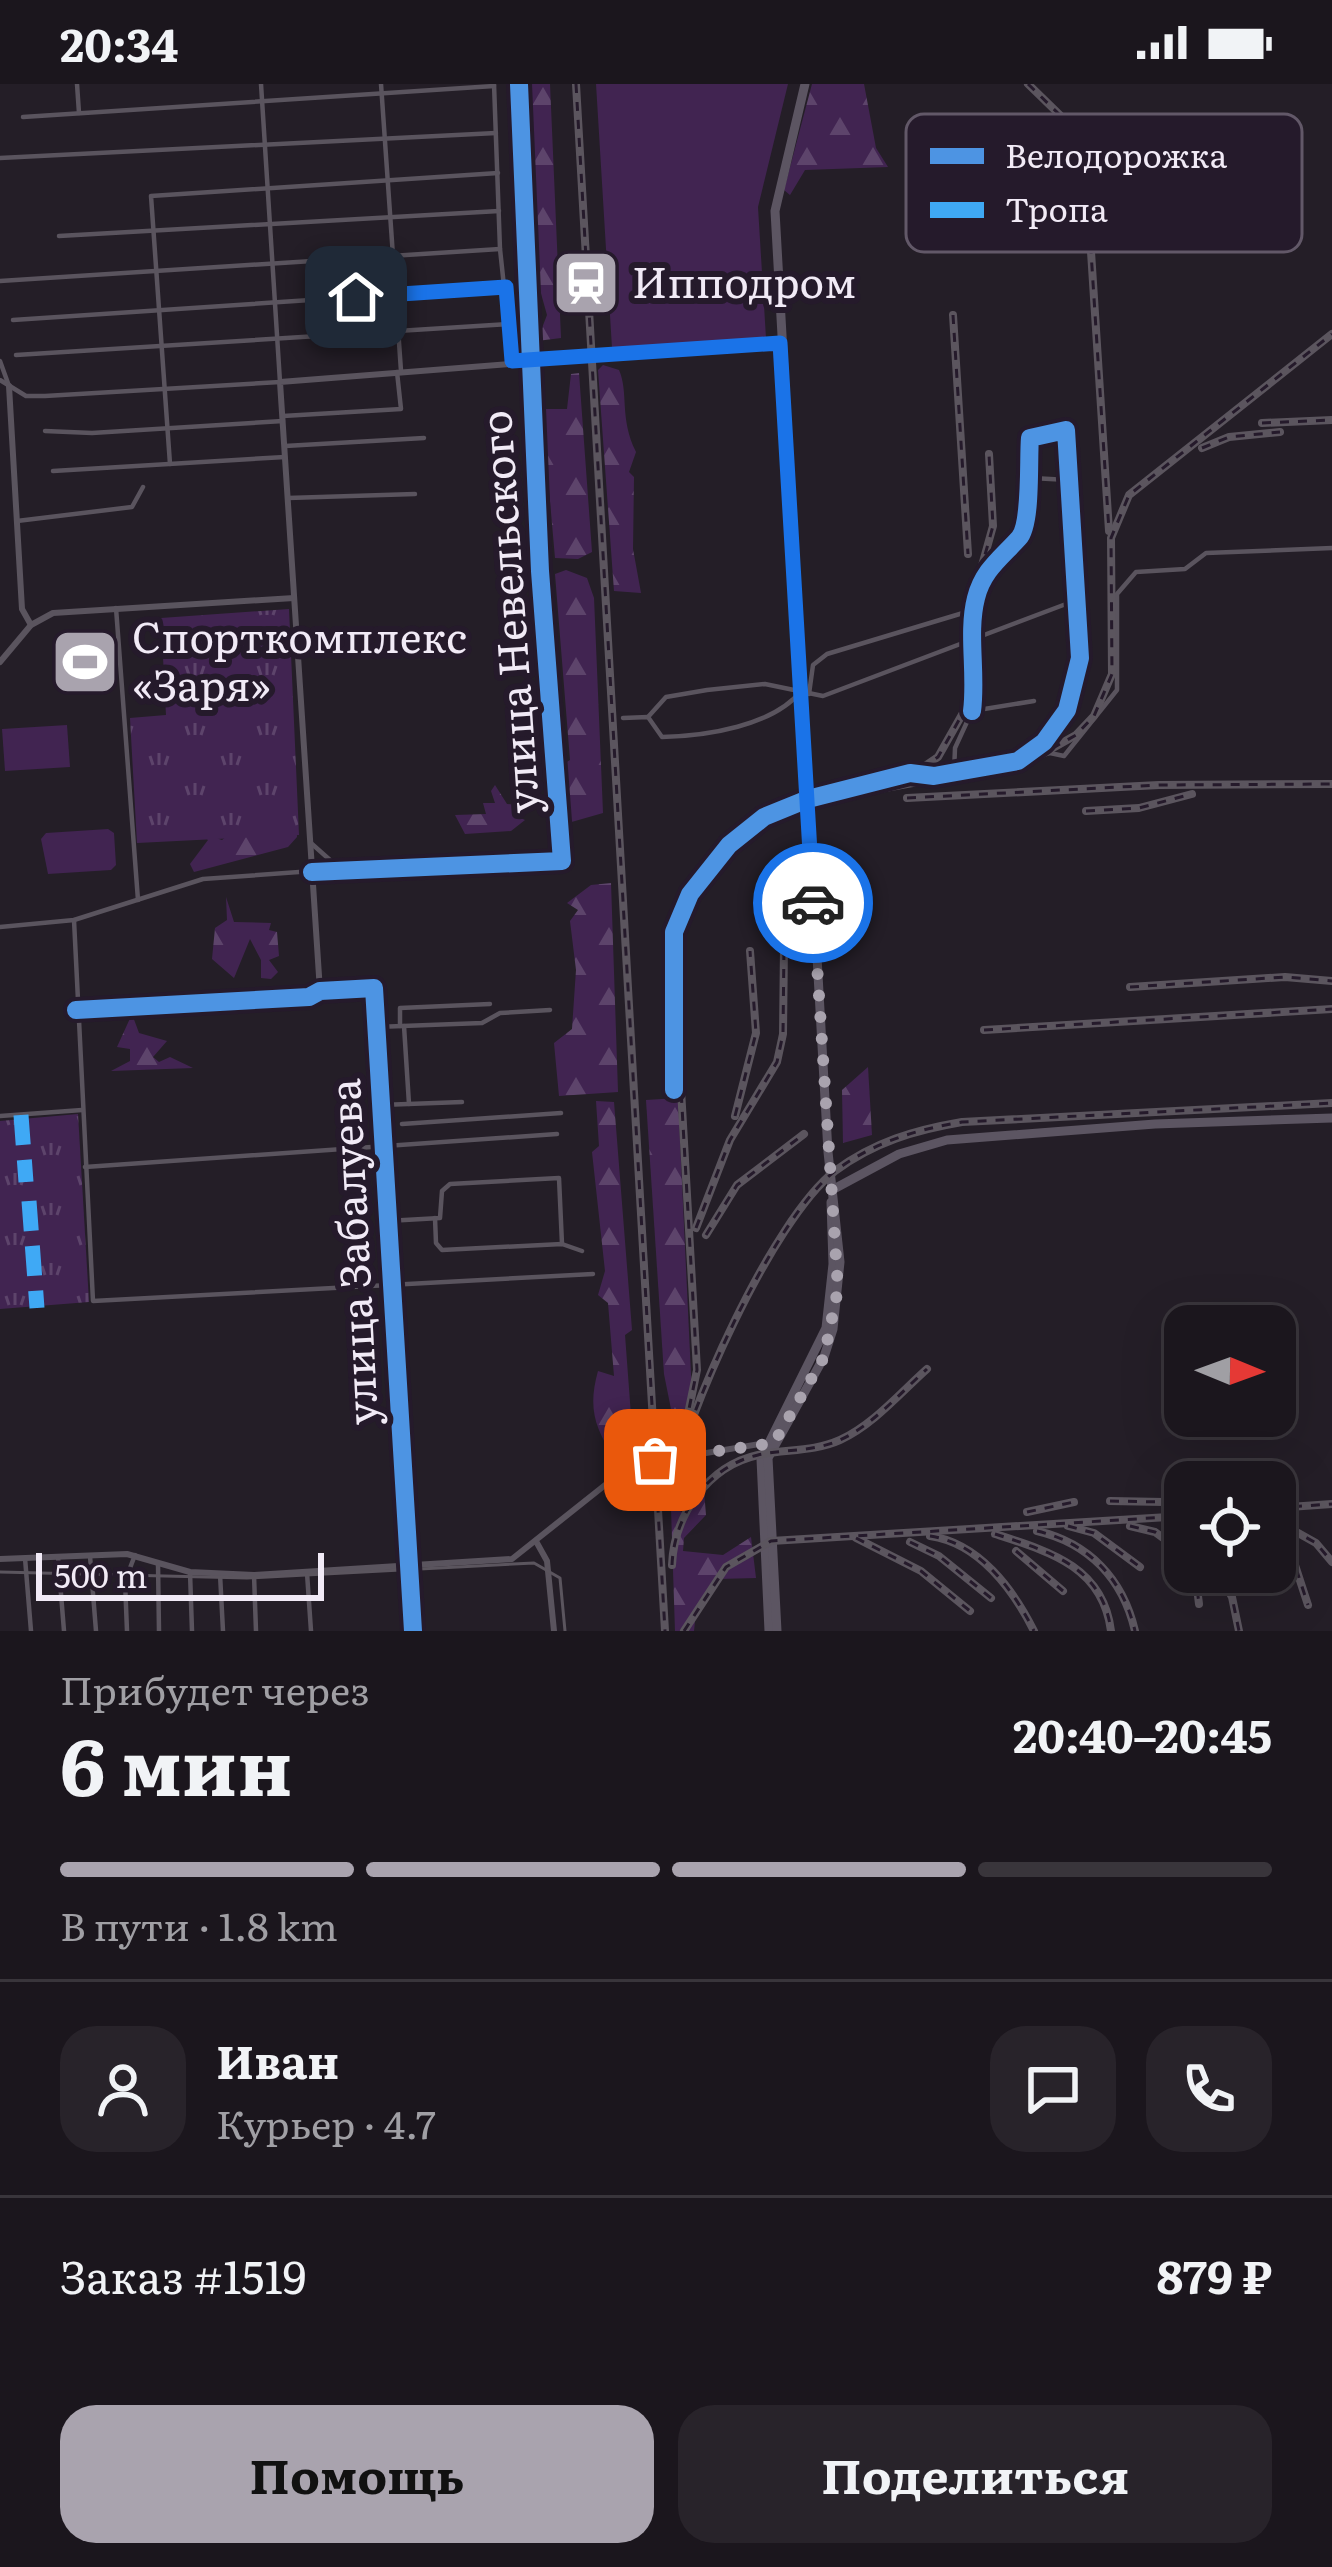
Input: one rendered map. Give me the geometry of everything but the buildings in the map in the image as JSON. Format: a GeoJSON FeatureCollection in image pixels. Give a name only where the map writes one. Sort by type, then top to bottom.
{"type":"FeatureCollection","features":[{"type":"Feature","properties":{"kind":"main road"},"geometry":{"type":"LineString","coordinates":[[772,1631],[770,1442],[824,1357],[833,1329],[840,1262],[775,211],[805,84]]}},
{"type":"Feature","properties":{"kind":"main road"},"geometry":{"type":"LineString","coordinates":[[832,1190],[899,1154],[947,1140],[1155,1124],[1332,1118]]}},
{"type":"Feature","properties":{"kind":"street"},"geometry":{"type":"LineString","coordinates":[[77,84],[79,113]]}},
{"type":"Feature","properties":{"kind":"street"},"geometry":{"type":"LineString","coordinates":[[76,1010],[309,997],[320,992],[261,84]]}},
{"type":"Feature","properties":{"kind":"street","name":"улица Невельского"},"geometry":{"type":"LineString","coordinates":[[519,84],[562,857]]}},
{"type":"Feature","properties":{"kind":"street"},"geometry":{"type":"LineString","coordinates":[[23,117],[382,88],[494,85],[500,249],[512,361]]}},
{"type":"Feature","properties":{"kind":"street"},"geometry":{"type":"LineString","coordinates":[[45,431],[167,428],[401,409],[382,88]]}},
{"type":"Feature","properties":{"kind":"street"},"geometry":{"type":"LineString","coordinates":[[0,158],[82,158],[265,143],[496,133]]}},
{"type":"Feature","properties":{"kind":"street"},"geometry":{"type":"LineString","coordinates":[[170,464],[151,196],[498,173]]}},
{"type":"Feature","properties":{"kind":"street"},"geometry":{"type":"LineString","coordinates":[[58,236],[499,211]]}},
{"type":"Feature","properties":{"kind":"street"},"geometry":{"type":"LineString","coordinates":[[0,281],[500,249]]}},
{"type":"Feature","properties":{"kind":"street"},"geometry":{"type":"LineString","coordinates":[[13,320],[506,287]]}},
{"type":"Feature","properties":{"kind":"street"},"geometry":{"type":"LineString","coordinates":[[16,355],[509,325]]}},
{"type":"Feature","properties":{"kind":"street"},"geometry":{"type":"LineString","coordinates":[[0,380],[17,386],[26,396],[280,382],[780,343]]}},
{"type":"Feature","properties":{"kind":"street"},"geometry":{"type":"LineString","coordinates":[[0,361],[9,386],[22,609],[31,625]]}},
{"type":"Feature","properties":{"kind":"street"},"geometry":{"type":"LineString","coordinates":[[1018,761],[1044,742],[1074,695],[1080,658],[1066,430],[1030,438],[1032,478]]}},
{"type":"Feature","properties":{"kind":"street"},"geometry":{"type":"LineString","coordinates":[[284,446],[424,438]]}},
{"type":"Feature","properties":{"kind":"street"},"geometry":{"type":"LineString","coordinates":[[53,471],[285,458]]}},
{"type":"Feature","properties":{"kind":"street"},"geometry":{"type":"LineString","coordinates":[[954,773],[955,748],[972,711],[976,596],[985,573],[1020,537],[1026,483],[1032,478],[1070,480]]}},
{"type":"Feature","properties":{"kind":"street"},"geometry":{"type":"LineString","coordinates":[[17,521],[131,507],[143,487]]}},
{"type":"Feature","properties":{"kind":"street"},"geometry":{"type":"LineString","coordinates":[[288,498],[415,494]]}},
{"type":"Feature","properties":{"kind":"street"},"geometry":{"type":"LineString","coordinates":[[674,1090],[670,971],[681,910],[729,844],[764,817],[808,799],[910,773],[954,773],[1050,753],[1064,756],[1112,704],[1117,690],[1117,594],[1136,572],[1185,569],[1206,553],[1332,548]]}},
{"type":"Feature","properties":{"kind":"street"},"geometry":{"type":"LineString","coordinates":[[0,662],[31,625],[53,614],[294,598]]}},
{"type":"Feature","properties":{"kind":"street"},"geometry":{"type":"LineString","coordinates":[[623,718],[648,717],[666,698],[707,690],[765,684],[805,694],[840,691],[1076,600]]}},
{"type":"Feature","properties":{"kind":"street"},"geometry":{"type":"LineString","coordinates":[[116,608],[138,900]]}},
{"type":"Feature","properties":{"kind":"street"},"geometry":{"type":"LineString","coordinates":[[648,717],[662,737],[710,732],[780,711],[805,694],[810,671],[827,654],[963,614],[968,619],[966,642]]}},
{"type":"Feature","properties":{"kind":"street"},"geometry":{"type":"LineString","coordinates":[[972,711],[1034,701]]}},
{"type":"Feature","properties":{"kind":"street"},"geometry":{"type":"LineString","coordinates":[[310,841],[339,868]]}},
{"type":"Feature","properties":{"kind":"street"},"geometry":{"type":"LineString","coordinates":[[312,872],[562,857]]}},
{"type":"Feature","properties":{"kind":"street"},"geometry":{"type":"LineString","coordinates":[[0,927],[74,920],[203,879],[562,857]]}},
{"type":"Feature","properties":{"kind":"street"},"geometry":{"type":"LineString","coordinates":[[74,920],[93,1301],[592,1274]]}},
{"type":"Feature","properties":{"kind":"street","name":"улица Забалуева"},"geometry":{"type":"LineString","coordinates":[[320,992],[374,988],[409,1566]]}},
{"type":"Feature","properties":{"kind":"street"},"geometry":{"type":"LineString","coordinates":[[409,1104],[400,1008],[490,1004]]}},
{"type":"Feature","properties":{"kind":"street"},"geometry":{"type":"LineString","coordinates":[[376,1027],[482,1023],[500,1013],[550,1010]]}},
{"type":"Feature","properties":{"kind":"street"},"geometry":{"type":"LineString","coordinates":[[381,1105],[463,1102]]}},
{"type":"Feature","properties":{"kind":"street"},"geometry":{"type":"LineString","coordinates":[[0,1117],[82,1110]]}},
{"type":"Feature","properties":{"kind":"street"},"geometry":{"type":"LineString","coordinates":[[402,1124],[561,1112]]}},
{"type":"Feature","properties":{"kind":"street"},"geometry":{"type":"LineString","coordinates":[[476,1118],[478,1139]]}},
{"type":"Feature","properties":{"kind":"street"},"geometry":{"type":"LineString","coordinates":[[85,1167],[556,1134]]}},
{"type":"Feature","properties":{"kind":"street"},"geometry":{"type":"LineString","coordinates":[[388,1222],[440,1218],[442,1191],[450,1184],[559,1178],[562,1244]]}},
{"type":"Feature","properties":{"kind":"street"},"geometry":{"type":"LineString","coordinates":[[435,1218],[436,1243],[442,1250],[562,1244],[583,1251]]}},
{"type":"Feature","properties":{"kind":"street"},"geometry":{"type":"LineString","coordinates":[[0,1559],[135,1555],[190,1572],[254,1575],[512,1559],[616,1474],[655,1460],[770,1442]]}},
{"type":"Feature","properties":{"kind":"street"},"geometry":{"type":"LineString","coordinates":[[537,1543],[547,1561],[554,1631]]}},
{"type":"Feature","properties":{"kind":"street"},"geometry":{"type":"LineString","coordinates":[[128,1631],[125,1581],[135,1555]]}},
{"type":"Feature","properties":{"kind":"street"},"geometry":{"type":"LineString","coordinates":[[90,1556],[96,1631]]}},
{"type":"Feature","properties":{"kind":"street"},"geometry":{"type":"LineString","coordinates":[[58,1557],[64,1631]]}},
{"type":"Feature","properties":{"kind":"street"},"geometry":{"type":"LineString","coordinates":[[25,1558],[31,1631]]}},
{"type":"Feature","properties":{"kind":"street"},"geometry":{"type":"LineString","coordinates":[[158,1563],[160,1631]]}},
{"type":"Feature","properties":{"kind":"street"},"geometry":{"type":"LineString","coordinates":[[409,1566],[413,1631]]}},
{"type":"Feature","properties":{"kind":"street"},"geometry":{"type":"LineString","coordinates":[[190,1572],[192,1631]]}},
{"type":"Feature","properties":{"kind":"street"},"geometry":{"type":"LineString","coordinates":[[308,1573],[310,1631]]}},
{"type":"Feature","properties":{"kind":"street"},"geometry":{"type":"LineString","coordinates":[[220,1574],[223,1631]]}},
{"type":"Feature","properties":{"kind":"street"},"geometry":{"type":"LineString","coordinates":[[254,1575],[256,1631]]}},
{"type":"Feature","properties":{"kind":"green space"},"geometry":{"type":"Polygon","coordinates":[[[530,84],[550,84],[561,338],[537,341],[547,315],[537,279],[530,84]]]}},
{"type":"Feature","properties":{"kind":"green space"},"geometry":{"type":"Polygon","coordinates":[[[596,84],[788,84],[758,207],[766,338],[612,348],[596,84]]]}},
{"type":"Feature","properties":{"kind":"green space"},"geometry":{"type":"Polygon","coordinates":[[[812,84],[864,84],[876,148],[888,167],[805,170],[790,195],[784,190],[812,84]]]}},
{"type":"Feature","properties":{"kind":"green space"},"geometry":{"type":"Polygon","coordinates":[[[603,365],[619,370],[636,452],[629,472],[634,477],[633,549],[641,593],[614,591],[598,370],[603,365]]]}},
{"type":"Feature","properties":{"kind":"green space"},"geometry":{"type":"Polygon","coordinates":[[[579,373],[592,552],[578,559],[555,558],[542,409],[567,409],[571,374],[579,373]]]}},
{"type":"Feature","properties":{"kind":"green space"},"geometry":{"type":"Polygon","coordinates":[[[566,570],[587,578],[594,598],[603,813],[568,823],[562,765],[570,760],[555,574],[566,570]]]}},
{"type":"Feature","properties":{"kind":"green space"},"geometry":{"type":"Polygon","coordinates":[[[289,609],[299,835],[137,843],[130,718],[166,715],[161,618],[289,609]]]}},
{"type":"Feature","properties":{"kind":"green space"},"geometry":{"type":"Polygon","coordinates":[[[287,615],[297,837],[288,847],[194,872],[190,864],[208,840],[201,833],[222,840],[235,830],[287,615]]]}},
{"type":"Feature","properties":{"kind":"green space"},"geometry":{"type":"Polygon","coordinates":[[[67,725],[70,767],[5,771],[2,729],[67,725]]]}},
{"type":"Feature","properties":{"kind":"green space"},"geometry":{"type":"Polygon","coordinates":[[[495,785],[507,804],[517,805],[516,816],[525,820],[511,831],[465,834],[455,815],[486,814],[483,803],[495,803],[491,791],[495,785]]]}},
{"type":"Feature","properties":{"kind":"green space"},"geometry":{"type":"Polygon","coordinates":[[[108,829],[114,833],[116,865],[111,870],[48,874],[41,839],[46,833],[108,829]]]}},
{"type":"Feature","properties":{"kind":"green space"},"geometry":{"type":"Polygon","coordinates":[[[611,883],[618,1092],[559,1096],[554,1043],[572,1029],[576,970],[570,921],[578,910],[567,903],[591,885],[611,883]]]}},
{"type":"Feature","properties":{"kind":"green space"},"geometry":{"type":"Polygon","coordinates":[[[226,897],[234,922],[271,923],[269,930],[277,932],[279,956],[269,960],[278,972],[271,979],[261,978],[261,960],[250,939],[234,978],[212,959],[215,928],[227,920],[226,897]]]}},
{"type":"Feature","properties":{"kind":"green space"},"geometry":{"type":"Polygon","coordinates":[[[132,1014],[139,1033],[167,1041],[153,1057],[159,1062],[170,1057],[193,1068],[111,1071],[130,1061],[130,1049],[117,1047],[132,1014]]]}},
{"type":"Feature","properties":{"kind":"green space"},"geometry":{"type":"Polygon","coordinates":[[[868,1067],[872,1135],[843,1143],[842,1090],[868,1067]]]}},
{"type":"Feature","properties":{"kind":"green space"},"geometry":{"type":"Polygon","coordinates":[[[678,1098],[692,1396],[677,1439],[664,1374],[646,1100],[678,1098]]]}},
{"type":"Feature","properties":{"kind":"green space"},"geometry":{"type":"Polygon","coordinates":[[[596,1101],[614,1102],[632,1330],[625,1335],[634,1456],[615,1459],[593,1406],[598,1371],[614,1376],[608,1303],[598,1295],[605,1271],[592,1152],[599,1146],[596,1101]]]}},
{"type":"Feature","properties":{"kind":"green space"},"geometry":{"type":"Polygon","coordinates":[[[78,1114],[89,1302],[0,1309],[0,1121],[78,1114]]]}},
{"type":"Feature","properties":{"kind":"green space"},"geometry":{"type":"Polygon","coordinates":[[[703,1478],[706,1515],[684,1538],[683,1551],[723,1555],[751,1537],[756,1578],[717,1579],[696,1611],[694,1631],[675,1631],[671,1508],[685,1513],[703,1478]]]}},
{"type":"Feature","properties":{"kind":"tram line"},"geometry":{"type":"LineString","coordinates":[[0,1572],[247,1578],[534,1563],[560,1578],[565,1631]]}},
{"type":"Feature","properties":{"kind":"railway"},"geometry":{"type":"LineString","coordinates":[[576,84],[665,1631]]}},
{"type":"Feature","properties":{"kind":"railway"},"geometry":{"type":"LineString","coordinates":[[1028,84],[1059,114]]}},
{"type":"Feature","properties":{"kind":"railway"},"geometry":{"type":"LineString","coordinates":[[1091,252],[1109,531]]}},
{"type":"Feature","properties":{"kind":"railway"},"geometry":{"type":"LineString","coordinates":[[953,315],[968,554]]}},
{"type":"Feature","properties":{"kind":"railway"},"geometry":{"type":"LineString","coordinates":[[682,1443],[697,1370],[675,984],[686,921],[710,870],[751,831],[808,802],[1028,762],[1076,735],[1094,716],[1112,674],[1111,538],[1129,495],[1332,334]]}},
{"type":"Feature","properties":{"kind":"railway"},"geometry":{"type":"LineString","coordinates":[[1262,423],[1332,420]]}},
{"type":"Feature","properties":{"kind":"railway"},"geometry":{"type":"LineString","coordinates":[[1202,448],[1229,437],[1280,432]]}},
{"type":"Feature","properties":{"kind":"railway"},"geometry":{"type":"LineString","coordinates":[[906,779],[938,757],[972,697],[973,598],[993,526],[989,454]]}},
{"type":"Feature","properties":{"kind":"railway"},"geometry":{"type":"LineString","coordinates":[[907,798],[1159,785],[1332,784]]}},
{"type":"Feature","properties":{"kind":"railway"},"geometry":{"type":"LineString","coordinates":[[1086,811],[1139,808],[1192,794]]}},
{"type":"Feature","properties":{"kind":"railway"},"geometry":{"type":"LineString","coordinates":[[696,1228],[730,1140],[777,1062],[783,1034],[784,946]]}},
{"type":"Feature","properties":{"kind":"railway"},"geometry":{"type":"LineString","coordinates":[[735,1116],[756,1033],[750,951]]}},
{"type":"Feature","properties":{"kind":"railway"},"geometry":{"type":"LineString","coordinates":[[1130,987],[1285,977],[1332,981]]}},
{"type":"Feature","properties":{"kind":"railway"},"geometry":{"type":"LineString","coordinates":[[984,1030],[1332,1009]]}},
{"type":"Feature","properties":{"kind":"railway"},"geometry":{"type":"LineString","coordinates":[[669,1496],[692,1419],[759,1275],[810,1196],[835,1171],[865,1152],[962,1122],[1332,1103]]}},
{"type":"Feature","properties":{"kind":"railway"},"geometry":{"type":"LineString","coordinates":[[706,1235],[737,1185],[804,1134]]}},
{"type":"Feature","properties":{"kind":"railway"},"geometry":{"type":"LineString","coordinates":[[672,1565],[679,1528],[709,1481],[758,1455],[820,1447],[852,1434],[927,1369]]}},
{"type":"Feature","properties":{"kind":"railway"},"geometry":{"type":"LineString","coordinates":[[1110,1501],[1164,1502]]}},
{"type":"Feature","properties":{"kind":"railway"},"geometry":{"type":"LineString","coordinates":[[1027,1512],[1074,1502]]}},
{"type":"Feature","properties":{"kind":"railway"},"geometry":{"type":"LineString","coordinates":[[1296,1507],[1332,1504]]}},
{"type":"Feature","properties":{"kind":"railway"},"geometry":{"type":"LineString","coordinates":[[684,1631],[726,1567],[771,1541],[1164,1517]]}},
{"type":"Feature","properties":{"kind":"railway"},"geometry":{"type":"LineString","coordinates":[[1068,1526],[1094,1533],[1140,1567]]}},
{"type":"Feature","properties":{"kind":"railway"},"geometry":{"type":"LineString","coordinates":[[1130,1526],[1164,1539]]}},
{"type":"Feature","properties":{"kind":"railway"},"geometry":{"type":"LineString","coordinates":[[1037,1531],[1073,1544],[1101,1566],[1122,1595],[1135,1631]]}},
{"type":"Feature","properties":{"kind":"railway"},"geometry":{"type":"LineString","coordinates":[[1296,1532],[1316,1543],[1332,1562]]}},
{"type":"Feature","properties":{"kind":"railway"},"geometry":{"type":"LineString","coordinates":[[995,1534],[1054,1556],[1086,1577],[1106,1609],[1111,1631]]}},
{"type":"Feature","properties":{"kind":"railway"},"geometry":{"type":"LineString","coordinates":[[930,1536],[948,1540],[979,1558],[1016,1599],[1034,1631]]}},
{"type":"Feature","properties":{"kind":"railway"},"geometry":{"type":"LineString","coordinates":[[856,1538],[921,1571],[970,1611]]}},
{"type":"Feature","properties":{"kind":"railway"},"geometry":{"type":"LineString","coordinates":[[910,1542],[939,1556],[991,1598]]}},
{"type":"Feature","properties":{"kind":"railway"},"geometry":{"type":"LineString","coordinates":[[1016,1551],[1063,1591]]}},
{"type":"Feature","properties":{"kind":"railway"},"geometry":{"type":"LineString","coordinates":[[1296,1568],[1308,1605]]}},
{"type":"Feature","properties":{"kind":"railway"},"geometry":{"type":"LineString","coordinates":[[1198,1593],[1199,1604]]}},
{"type":"Feature","properties":{"kind":"railway"},"geometry":{"type":"LineString","coordinates":[[1230,1593],[1239,1631]]}},
{"type":"Feature","properties":{"kind":"marked path"},"geometry":{"type":"LineString","coordinates":[[21,1115],[26,1182]]}},
{"type":"Feature","properties":{"kind":"marked path"},"geometry":{"type":"LineString","coordinates":[[29,1201],[37,1308]]}},
{"type":"Feature","properties":{"kind":"cycle path"},"geometry":{"type":"LineString","coordinates":[[312,872],[562,861],[540,571],[519,84]]}},
{"type":"Feature","properties":{"kind":"cycle path"},"geometry":{"type":"LineString","coordinates":[[674,1090],[674,932],[690,894],[729,845],[764,817],[808,799],[910,773],[934,776],[1018,761],[1044,742],[1067,710],[1080,658],[1066,430],[1030,438],[1023,531],[979,588],[972,625],[972,711]]}},
{"type":"Feature","properties":{"kind":"cycle path"},"geometry":{"type":"LineString","coordinates":[[76,1010],[309,997],[320,991],[374,988],[413,1631]]}},
{"type":"Feature","properties":{"kind":"way so far"},"geometry":{"type":"LineString","coordinates":[[655,1460],[774,1443],[824,1357],[833,1329],[840,1262],[828,1157],[813,903]]}},
{"type":"Feature","properties":{"kind":"place","name":"Ипподром"},"geometry":{"type":"Point","coordinates":[586,283]}},
{"type":"Feature","properties":{"kind":"place","name":"Спорткомплекс «Заря»"},"geometry":{"type":"Point","coordinates":[85,662]}},
{"type":"Feature","properties":{"kind":"route"},"geometry":{"type":"LineString","coordinates":[[356,297],[506,287],[512,361],[780,343],[813,903]]}}]}
